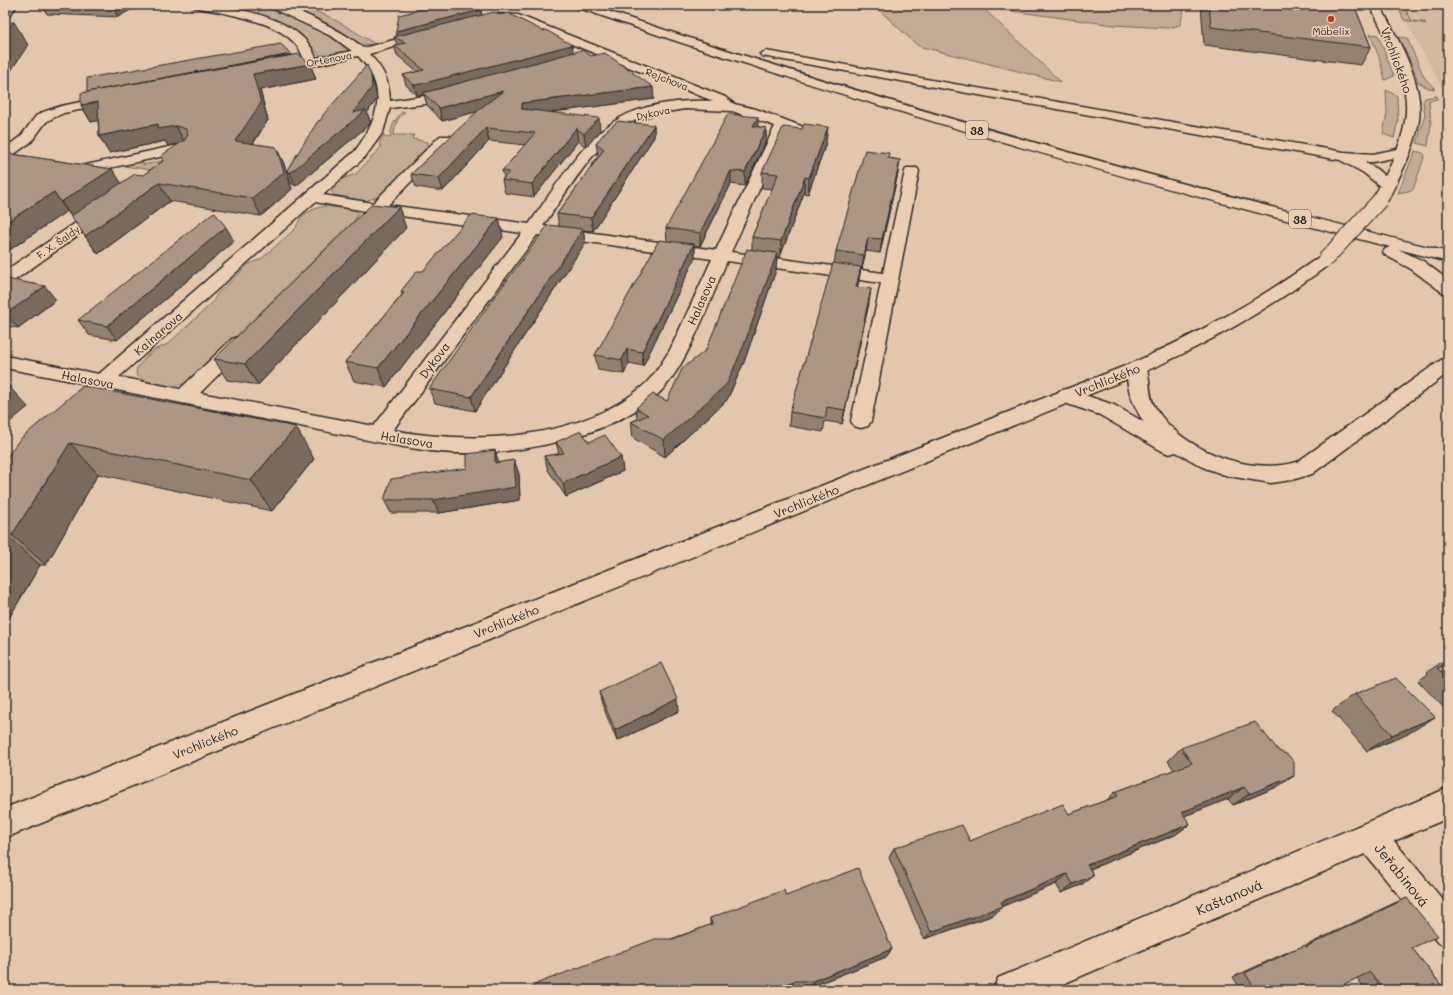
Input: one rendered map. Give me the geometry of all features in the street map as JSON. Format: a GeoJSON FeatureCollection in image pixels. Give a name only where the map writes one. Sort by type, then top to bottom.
{"type":"FeatureCollection","features":[{"type":"Feature","properties":{"kind":"street"},"geometry":{"type":"LineString","coordinates":[[5,14],[10,8],[8,5]]}},
{"type":"Feature","properties":{"kind":"street"},"geometry":{"type":"LineString","coordinates":[[199,5],[243,14],[289,32],[306,47],[311,63]]}},
{"type":"Feature","properties":{"kind":"street","name":"Kainarova"},"geometry":{"type":"LineString","coordinates":[[83,399],[360,154],[376,133],[385,105],[385,94],[381,78],[372,62],[363,52],[316,24],[270,5],[243,14]]}},
{"type":"Feature","properties":{"kind":"street"},"geometry":{"type":"LineString","coordinates":[[582,5],[742,50],[1332,154],[1373,158],[1402,152]]}},
{"type":"Feature","properties":{"kind":"street","name":"38"},"geometry":{"type":"LineString","coordinates":[[582,5],[844,92],[1156,181],[1448,257]]}},
{"type":"Feature","properties":{"kind":"street","name":"Vrchlického"},"geometry":{"type":"LineString","coordinates":[[5,823],[1137,368],[1199,339],[1246,314],[1325,260],[1358,226],[1380,200],[1402,152],[1408,137],[1413,108],[1410,89],[1389,35],[1375,5]]}},
{"type":"Feature","properties":{"kind":"street","name":"Rejchova"},"geometry":{"type":"LineString","coordinates":[[492,17],[514,17],[721,100],[730,107]]}},
{"type":"Feature","properties":{"kind":"street","name":"Ortenova"},"geometry":{"type":"LineString","coordinates":[[269,70],[363,52],[433,32]]}},
{"type":"Feature","properties":{"kind":"street"},"geometry":{"type":"LineString","coordinates":[[586,58],[601,53]]}},
{"type":"Feature","properties":{"kind":"street"},"geometry":{"type":"LineString","coordinates":[[385,105],[424,100],[471,88]]}},
{"type":"Feature","properties":{"kind":"street"},"geometry":{"type":"LineString","coordinates":[[5,154],[26,138],[41,119],[48,115],[61,110],[123,98]]}},
{"type":"Feature","properties":{"kind":"street","name":"Dykova"},"geometry":{"type":"LineString","coordinates":[[379,434],[601,139],[617,125],[644,113],[667,109],[693,106],[730,107],[744,109],[813,134]]}},
{"type":"Feature","properties":{"kind":"street","name":"Halasova"},"geometry":{"type":"LineString","coordinates":[[5,362],[424,443],[453,445],[521,442],[586,426],[628,405],[651,389],[680,348],[782,124]]}},
{"type":"Feature","properties":{"kind":"street"},"geometry":{"type":"LineString","coordinates":[[360,224],[445,139]]}},
{"type":"Feature","properties":{"kind":"street"},"geometry":{"type":"LineString","coordinates":[[86,169],[178,149],[185,148],[189,150],[172,164]]}},
{"type":"Feature","properties":{"kind":"street"},"geometry":{"type":"LineString","coordinates":[[1332,154],[1356,163],[1379,177],[1387,185]]}},
{"type":"Feature","properties":{"kind":"street"},"geometry":{"type":"LineString","coordinates":[[5,159],[22,161]]}},
{"type":"Feature","properties":{"kind":"street"},"geometry":{"type":"LineString","coordinates":[[72,167],[129,175]]}},
{"type":"Feature","properties":{"kind":"street"},"geometry":{"type":"LineString","coordinates":[[861,421],[912,171]]}},
{"type":"Feature","properties":{"kind":"street"},"geometry":{"type":"LineString","coordinates":[[1156,181],[1235,207],[1387,251],[1417,265],[1448,288]]}},
{"type":"Feature","properties":{"kind":"street"},"geometry":{"type":"LineString","coordinates":[[312,197],[890,279]]}},
{"type":"Feature","properties":{"kind":"street","name":"F. X. Šaldy"},"geometry":{"type":"LineString","coordinates":[[5,279],[118,200]]}},
{"type":"Feature","properties":{"kind":"street"},"geometry":{"type":"LineString","coordinates":[[185,396],[247,335]]}},
{"type":"Feature","properties":{"kind":"street"},"geometry":{"type":"LineString","coordinates":[[1066,396],[1107,410],[1171,448],[1207,461],[1242,471],[1272,475],[1288,473],[1304,468],[1448,364]]}},
{"type":"Feature","properties":{"kind":"street"},"geometry":{"type":"LineString","coordinates":[[1137,368],[1140,396],[1152,418],[1166,434],[1207,461]]}},
{"type":"Feature","properties":{"kind":"street","name":"Kaštanová"},"geometry":{"type":"LineString","coordinates":[[1010,990],[1371,837],[1448,802]]}},
{"type":"Feature","properties":{"kind":"street","name":"Jeřabinová"},"geometry":{"type":"LineString","coordinates":[[1371,837],[1448,931]]}},
{"type":"Feature","properties":{"kind":"shaded area"},"geometry":{"type":"Polygon","coordinates":[[[285,5],[298,6],[322,13],[377,45],[361,44],[331,26],[285,5]]]}},
{"type":"Feature","properties":{"kind":"shaded area"},"geometry":{"type":"Polygon","coordinates":[[[874,5],[1183,5],[1184,10],[1180,25],[1167,28],[1114,25],[982,7],[1061,82],[918,46],[874,5]]]}},
{"type":"Feature","properties":{"kind":"shaded area"},"geometry":{"type":"Polygon","coordinates":[[[1397,5],[1448,5],[1448,98],[1397,5]]]}},
{"type":"Feature","properties":{"kind":"shaded area"},"geometry":{"type":"Polygon","coordinates":[[[1397,5],[1403,5],[1412,21],[1425,22],[1426,24],[1404,20],[1397,5]]]}},
{"type":"Feature","properties":{"kind":"shaded area"},"geometry":{"type":"Polygon","coordinates":[[[266,9],[310,26],[334,39],[347,51],[331,56],[319,55],[312,46],[295,31],[257,14],[259,11],[266,9]]]}},
{"type":"Feature","properties":{"kind":"shaded area"},"geometry":{"type":"Polygon","coordinates":[[[1370,34],[1378,35],[1394,76],[1385,80],[1379,57],[1370,34]]]}},
{"type":"Feature","properties":{"kind":"shaded area"},"geometry":{"type":"Polygon","coordinates":[[[1398,37],[1407,38],[1424,77],[1435,89],[1428,88],[1418,82],[1413,66],[1398,37]]]}},
{"type":"Feature","properties":{"kind":"shaded area"},"geometry":{"type":"Polygon","coordinates":[[[1386,90],[1397,96],[1398,121],[1394,138],[1383,134],[1387,113],[1386,90]]]}},
{"type":"Feature","properties":{"kind":"shaded area"},"geometry":{"type":"Polygon","coordinates":[[[1437,96],[1437,99],[1429,101],[1431,124],[1428,146],[1417,143],[1425,114],[1423,102],[1425,98],[1437,96]]]}},
{"type":"Feature","properties":{"kind":"shaded area"},"geometry":{"type":"Polygon","coordinates":[[[402,112],[405,112],[398,119],[393,135],[414,135],[412,139],[428,142],[428,148],[378,197],[364,201],[334,195],[331,191],[344,178],[356,174],[381,147],[379,143],[384,135],[386,138],[391,137],[391,131],[397,117],[402,112]]]}},
{"type":"Feature","properties":{"kind":"shaded area"},"geometry":{"type":"Polygon","coordinates":[[[1415,151],[1425,155],[1413,190],[1398,193],[1415,151]]]}},
{"type":"Feature","properties":{"kind":"shaded area"},"geometry":{"type":"Polygon","coordinates":[[[166,155],[173,155],[166,160],[166,155]]]}},
{"type":"Feature","properties":{"kind":"shaded area"},"geometry":{"type":"Polygon","coordinates":[[[143,159],[143,165],[166,160],[152,170],[124,166],[130,162],[143,159]]]}},
{"type":"Feature","properties":{"kind":"shaded area"},"geometry":{"type":"Polygon","coordinates":[[[325,206],[355,210],[359,214],[353,222],[189,382],[169,386],[155,384],[137,376],[136,371],[139,365],[147,356],[154,350],[168,344],[212,303],[217,294],[249,264],[261,259],[296,228],[303,216],[315,209],[325,206]]]}},
{"type":"Feature","properties":{"kind":"building"},"geometry":{"type":"Polygon","coordinates":[[[439,5],[470,5],[481,10],[396,31],[399,15],[439,5]]]}},
{"type":"Feature","properties":{"kind":"building"},"geometry":{"type":"Polygon","coordinates":[[[1209,5],[1354,5],[1371,47],[1211,27],[1209,5]]]}},
{"type":"Feature","properties":{"kind":"building"},"geometry":{"type":"Polygon","coordinates":[[[494,12],[500,15],[508,13],[543,31],[546,30],[572,45],[421,84],[414,85],[403,75],[424,70],[394,45],[406,43],[394,37],[494,12]]]}},
{"type":"Feature","properties":{"kind":"building"},"geometry":{"type":"Polygon","coordinates":[[[14,22],[5,34],[5,23],[14,22]]]}},
{"type":"Feature","properties":{"kind":"building"},"geometry":{"type":"Polygon","coordinates":[[[281,44],[291,54],[87,92],[87,78],[281,44]]]}},
{"type":"Feature","properties":{"kind":"building"},"geometry":{"type":"Polygon","coordinates":[[[582,50],[591,56],[605,53],[653,87],[522,103],[522,109],[599,118],[584,134],[576,128],[532,184],[502,180],[509,172],[502,171],[535,133],[486,128],[439,178],[411,174],[482,107],[503,91],[439,108],[423,93],[582,50]]]}},
{"type":"Feature","properties":{"kind":"building"},"geometry":{"type":"Polygon","coordinates":[[[299,54],[310,64],[253,74],[261,103],[235,141],[276,147],[284,172],[252,198],[159,183],[85,236],[71,216],[135,174],[143,175],[163,161],[162,155],[185,140],[188,134],[186,129],[176,126],[158,129],[158,124],[99,136],[98,102],[81,105],[81,93],[299,54]]]}},
{"type":"Feature","properties":{"kind":"building"},"geometry":{"type":"Polygon","coordinates":[[[367,65],[371,75],[372,87],[353,113],[366,110],[290,173],[287,170],[318,121],[321,120],[323,115],[367,65]]]}},
{"type":"Feature","properties":{"kind":"building"},"geometry":{"type":"Polygon","coordinates":[[[728,114],[758,117],[753,126],[766,128],[745,172],[731,171],[700,233],[666,228],[728,114]]]}},
{"type":"Feature","properties":{"kind":"building"},"geometry":{"type":"Polygon","coordinates":[[[618,121],[654,125],[591,218],[557,214],[604,149],[596,143],[606,131],[618,121]]]}},
{"type":"Feature","properties":{"kind":"building"},"geometry":{"type":"Polygon","coordinates":[[[804,124],[828,127],[809,178],[805,177],[781,241],[752,237],[778,174],[762,172],[783,127],[802,129],[804,124]]]}},
{"type":"Feature","properties":{"kind":"building"},"geometry":{"type":"Polygon","coordinates":[[[865,150],[889,153],[888,158],[900,160],[882,239],[868,238],[864,255],[836,251],[865,150]]]}},
{"type":"Feature","properties":{"kind":"building"},"geometry":{"type":"Polygon","coordinates":[[[5,153],[112,169],[61,202],[54,192],[5,223],[5,153]]]}},
{"type":"Feature","properties":{"kind":"building"},"geometry":{"type":"Polygon","coordinates":[[[372,204],[399,207],[245,364],[214,359],[372,204]]]}},
{"type":"Feature","properties":{"kind":"building"},"geometry":{"type":"Polygon","coordinates":[[[214,212],[226,227],[107,326],[78,320],[214,212]]]}},
{"type":"Feature","properties":{"kind":"building"},"geometry":{"type":"Polygon","coordinates":[[[471,215],[499,218],[378,368],[345,362],[404,293],[401,291],[417,271],[423,271],[471,215]]]}},
{"type":"Feature","properties":{"kind":"building"},"geometry":{"type":"Polygon","coordinates":[[[548,225],[583,229],[471,397],[429,389],[493,299],[548,225]]]}},
{"type":"Feature","properties":{"kind":"building"},"geometry":{"type":"Polygon","coordinates":[[[659,240],[694,244],[642,352],[627,349],[622,360],[595,355],[659,240]]]}},
{"type":"Feature","properties":{"kind":"building"},"geometry":{"type":"Polygon","coordinates":[[[747,249],[777,253],[744,345],[727,384],[664,440],[631,422],[648,415],[636,408],[653,394],[667,401],[682,369],[706,350],[747,249]]]}},
{"type":"Feature","properties":{"kind":"building"},"geometry":{"type":"Polygon","coordinates":[[[833,263],[861,267],[856,287],[871,289],[845,410],[827,407],[825,418],[790,412],[833,263]]]}},
{"type":"Feature","properties":{"kind":"building"},"geometry":{"type":"Polygon","coordinates":[[[7,279],[45,286],[5,314],[5,281],[7,279]]]}},
{"type":"Feature","properties":{"kind":"building"},"geometry":{"type":"Polygon","coordinates":[[[83,386],[296,427],[251,480],[70,443],[12,535],[5,536],[5,460],[19,440],[83,386]]]}},
{"type":"Feature","properties":{"kind":"building"},"geometry":{"type":"Polygon","coordinates":[[[581,431],[589,442],[605,435],[621,457],[563,483],[544,456],[564,453],[556,442],[581,431]]]}},
{"type":"Feature","properties":{"kind":"building"},"geometry":{"type":"Polygon","coordinates":[[[495,450],[495,463],[514,460],[516,487],[433,500],[384,500],[391,479],[467,468],[467,454],[495,450]]]}},
{"type":"Feature","properties":{"kind":"building"},"geometry":{"type":"Polygon","coordinates":[[[661,663],[678,699],[615,730],[599,692],[661,663]]]}},
{"type":"Feature","properties":{"kind":"building"},"geometry":{"type":"Polygon","coordinates":[[[1448,664],[1448,679],[1437,668],[1448,664]]]}},
{"type":"Feature","properties":{"kind":"building"},"geometry":{"type":"Polygon","coordinates":[[[1396,678],[1435,717],[1392,735],[1355,694],[1396,678]]]}},
{"type":"Feature","properties":{"kind":"building"},"geometry":{"type":"Polygon","coordinates":[[[1255,722],[1279,751],[1288,755],[1294,762],[1294,776],[1249,794],[1244,787],[1182,812],[1190,824],[1087,865],[1094,875],[1073,884],[1067,874],[1001,902],[1003,906],[931,932],[894,848],[962,825],[970,841],[1063,804],[1069,814],[1118,796],[1115,792],[1192,763],[1181,748],[1255,722]]]}},
{"type":"Feature","properties":{"kind":"building"},"geometry":{"type":"Polygon","coordinates":[[[858,868],[892,949],[813,981],[794,981],[771,990],[529,990],[538,983],[655,939],[673,939],[712,924],[710,918],[784,890],[786,896],[858,868]]]}},
{"type":"Feature","properties":{"kind":"building"},"geometry":{"type":"Polygon","coordinates":[[[1407,898],[1438,936],[1412,948],[1445,990],[1384,990],[1370,972],[1332,990],[1256,990],[1245,973],[1305,945],[1306,947],[1407,898]]]}},
{"type":"Feature","properties":{"kind":"place","name":"Möbelix"},"geometry":{"type":"Point","coordinates":[1331,19]}}]}
